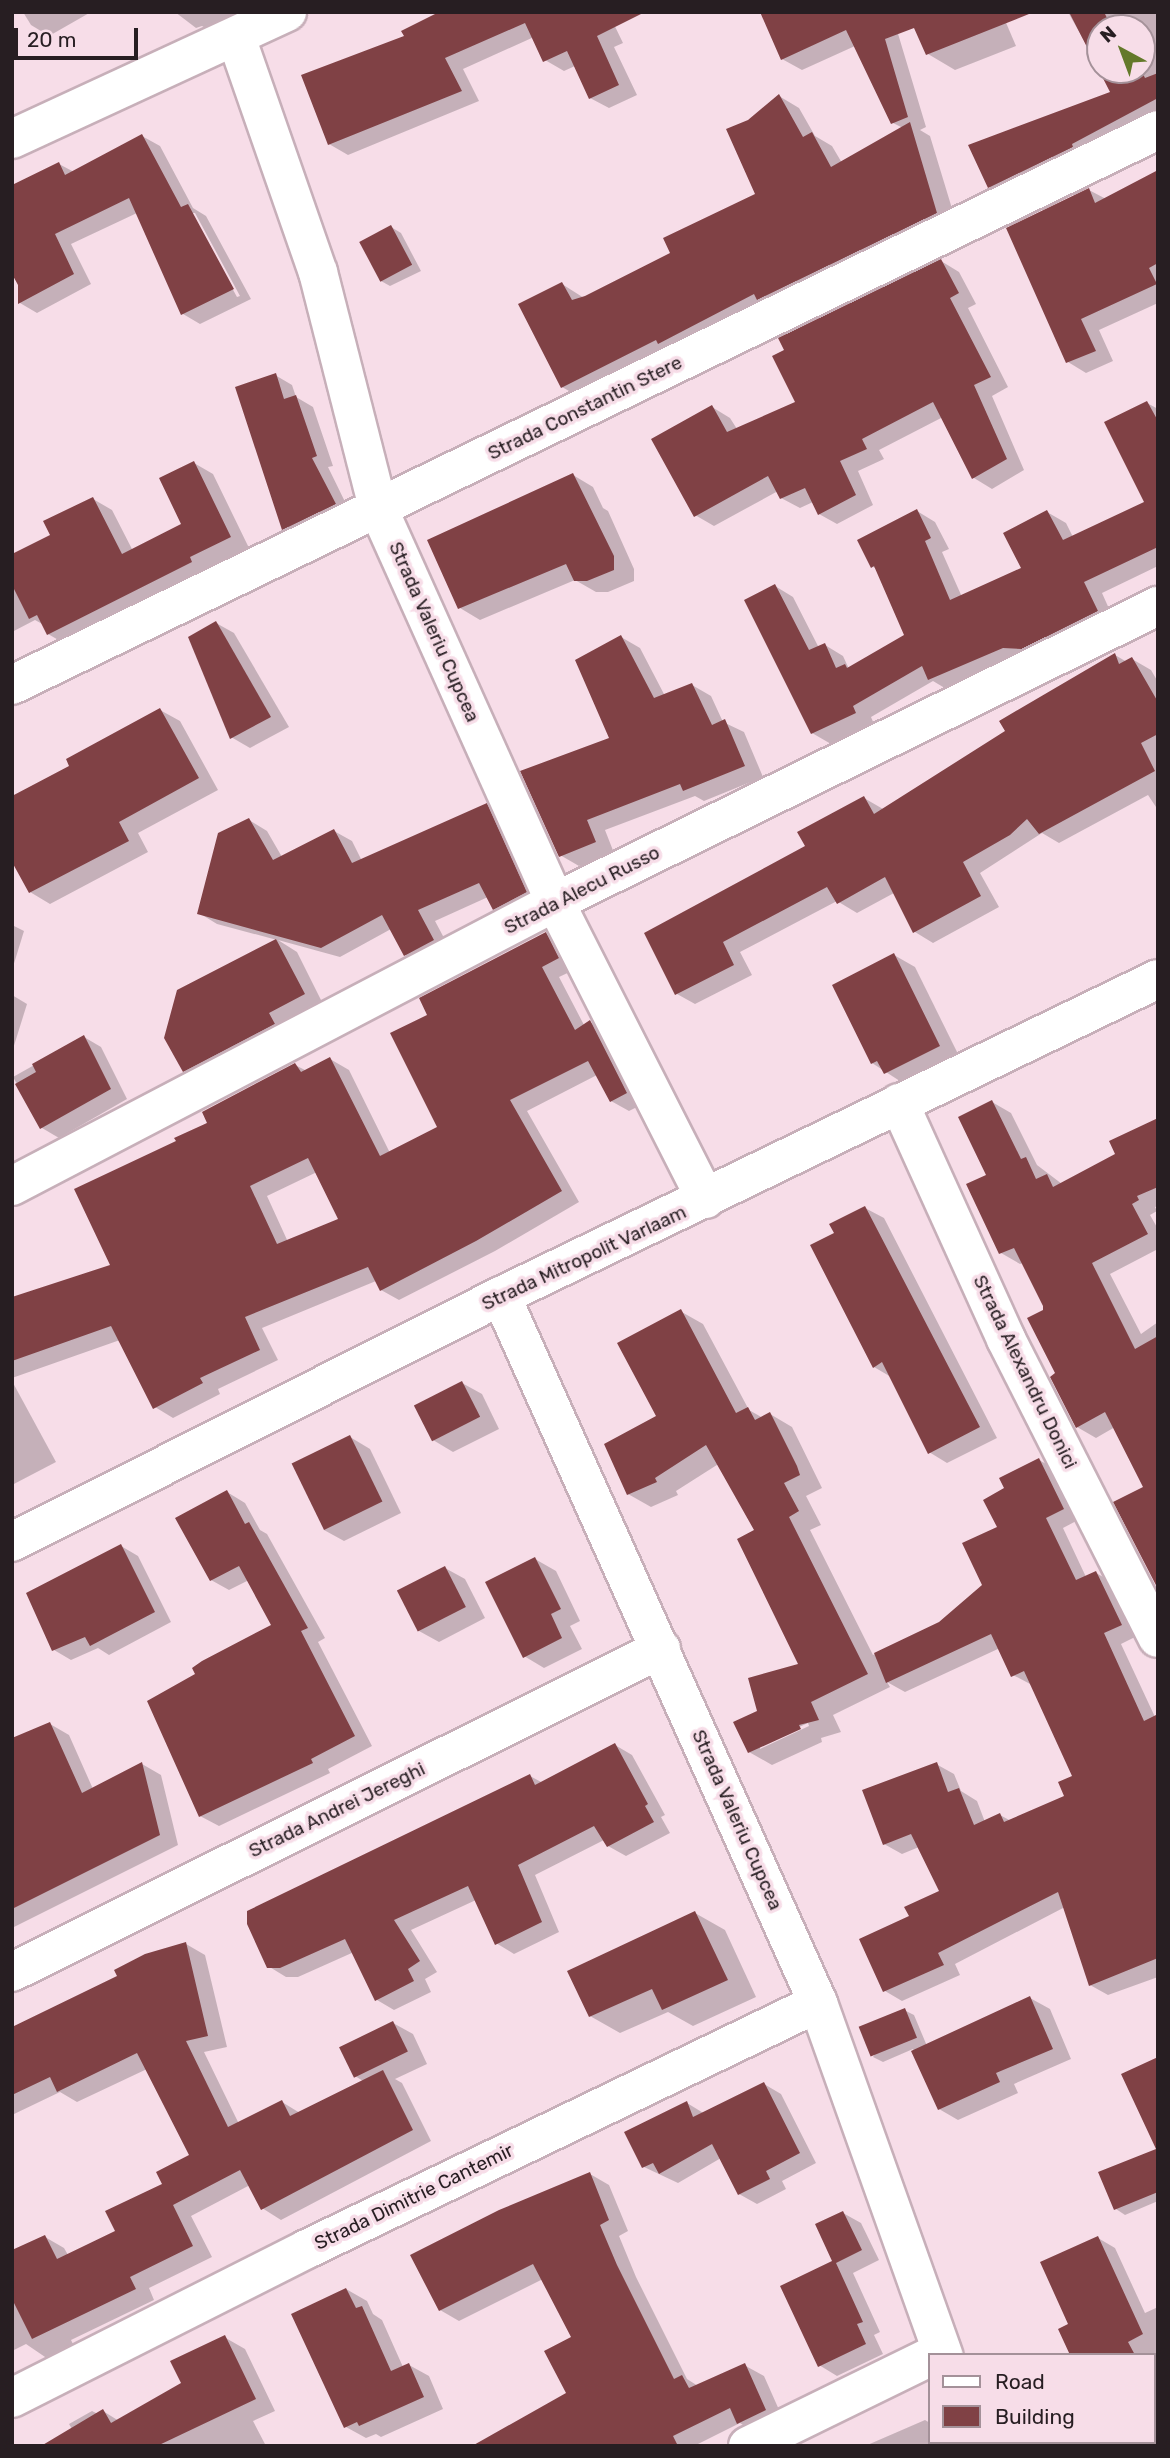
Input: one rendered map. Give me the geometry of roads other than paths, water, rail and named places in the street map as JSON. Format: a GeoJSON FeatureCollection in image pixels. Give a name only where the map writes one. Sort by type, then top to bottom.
{"type":"FeatureCollection","features":[{"type":"Feature","properties":{"kind":"street"},"geometry":{"type":"LineString","coordinates":[[12,139],[287,12]]}},
{"type":"Feature","properties":{"kind":"street","name":"Strada Valeriu Cupcea"},"geometry":{"type":"LineString","coordinates":[[236,37],[318,272],[378,508],[555,902],[706,1199]]}},
{"type":"Feature","properties":{"kind":"street","name":"Strada Constantin Stere"},"geometry":{"type":"LineString","coordinates":[[12,685],[1158,130]]}},
{"type":"Feature","properties":{"kind":"street","name":"Strada Alecu Russo"},"geometry":{"type":"LineString","coordinates":[[12,1186],[555,902],[1158,606]]}},
{"type":"Feature","properties":{"kind":"street","name":"Strada Mitropolit Varlaam"},"geometry":{"type":"LineString","coordinates":[[12,1542],[501,1296],[1158,979]]}},
{"type":"Feature","properties":{"kind":"street","name":"Strada Alexandru Donici"},"geometry":{"type":"LineString","coordinates":[[899,1102],[1006,1339],[1158,1639]]}},
{"type":"Feature","properties":{"kind":"street","name":"Strada Valeriu Cupcea"},"geometry":{"type":"LineString","coordinates":[[501,1296],[662,1649],[818,2003],[938,2353]]}},
{"type":"Feature","properties":{"kind":"street","name":"Strada Andrei Jereghi"},"geometry":{"type":"LineString","coordinates":[[12,1972],[662,1649]]}},
{"type":"Feature","properties":{"kind":"street","name":"Strada Dimitrie Cantemir"},"geometry":{"type":"LineString","coordinates":[[12,2398],[307,2249],[818,2003]]}},
{"type":"Feature","properties":{"kind":"street"},"geometry":{"type":"LineString","coordinates":[[748,2446],[928,2359]]}}]}
